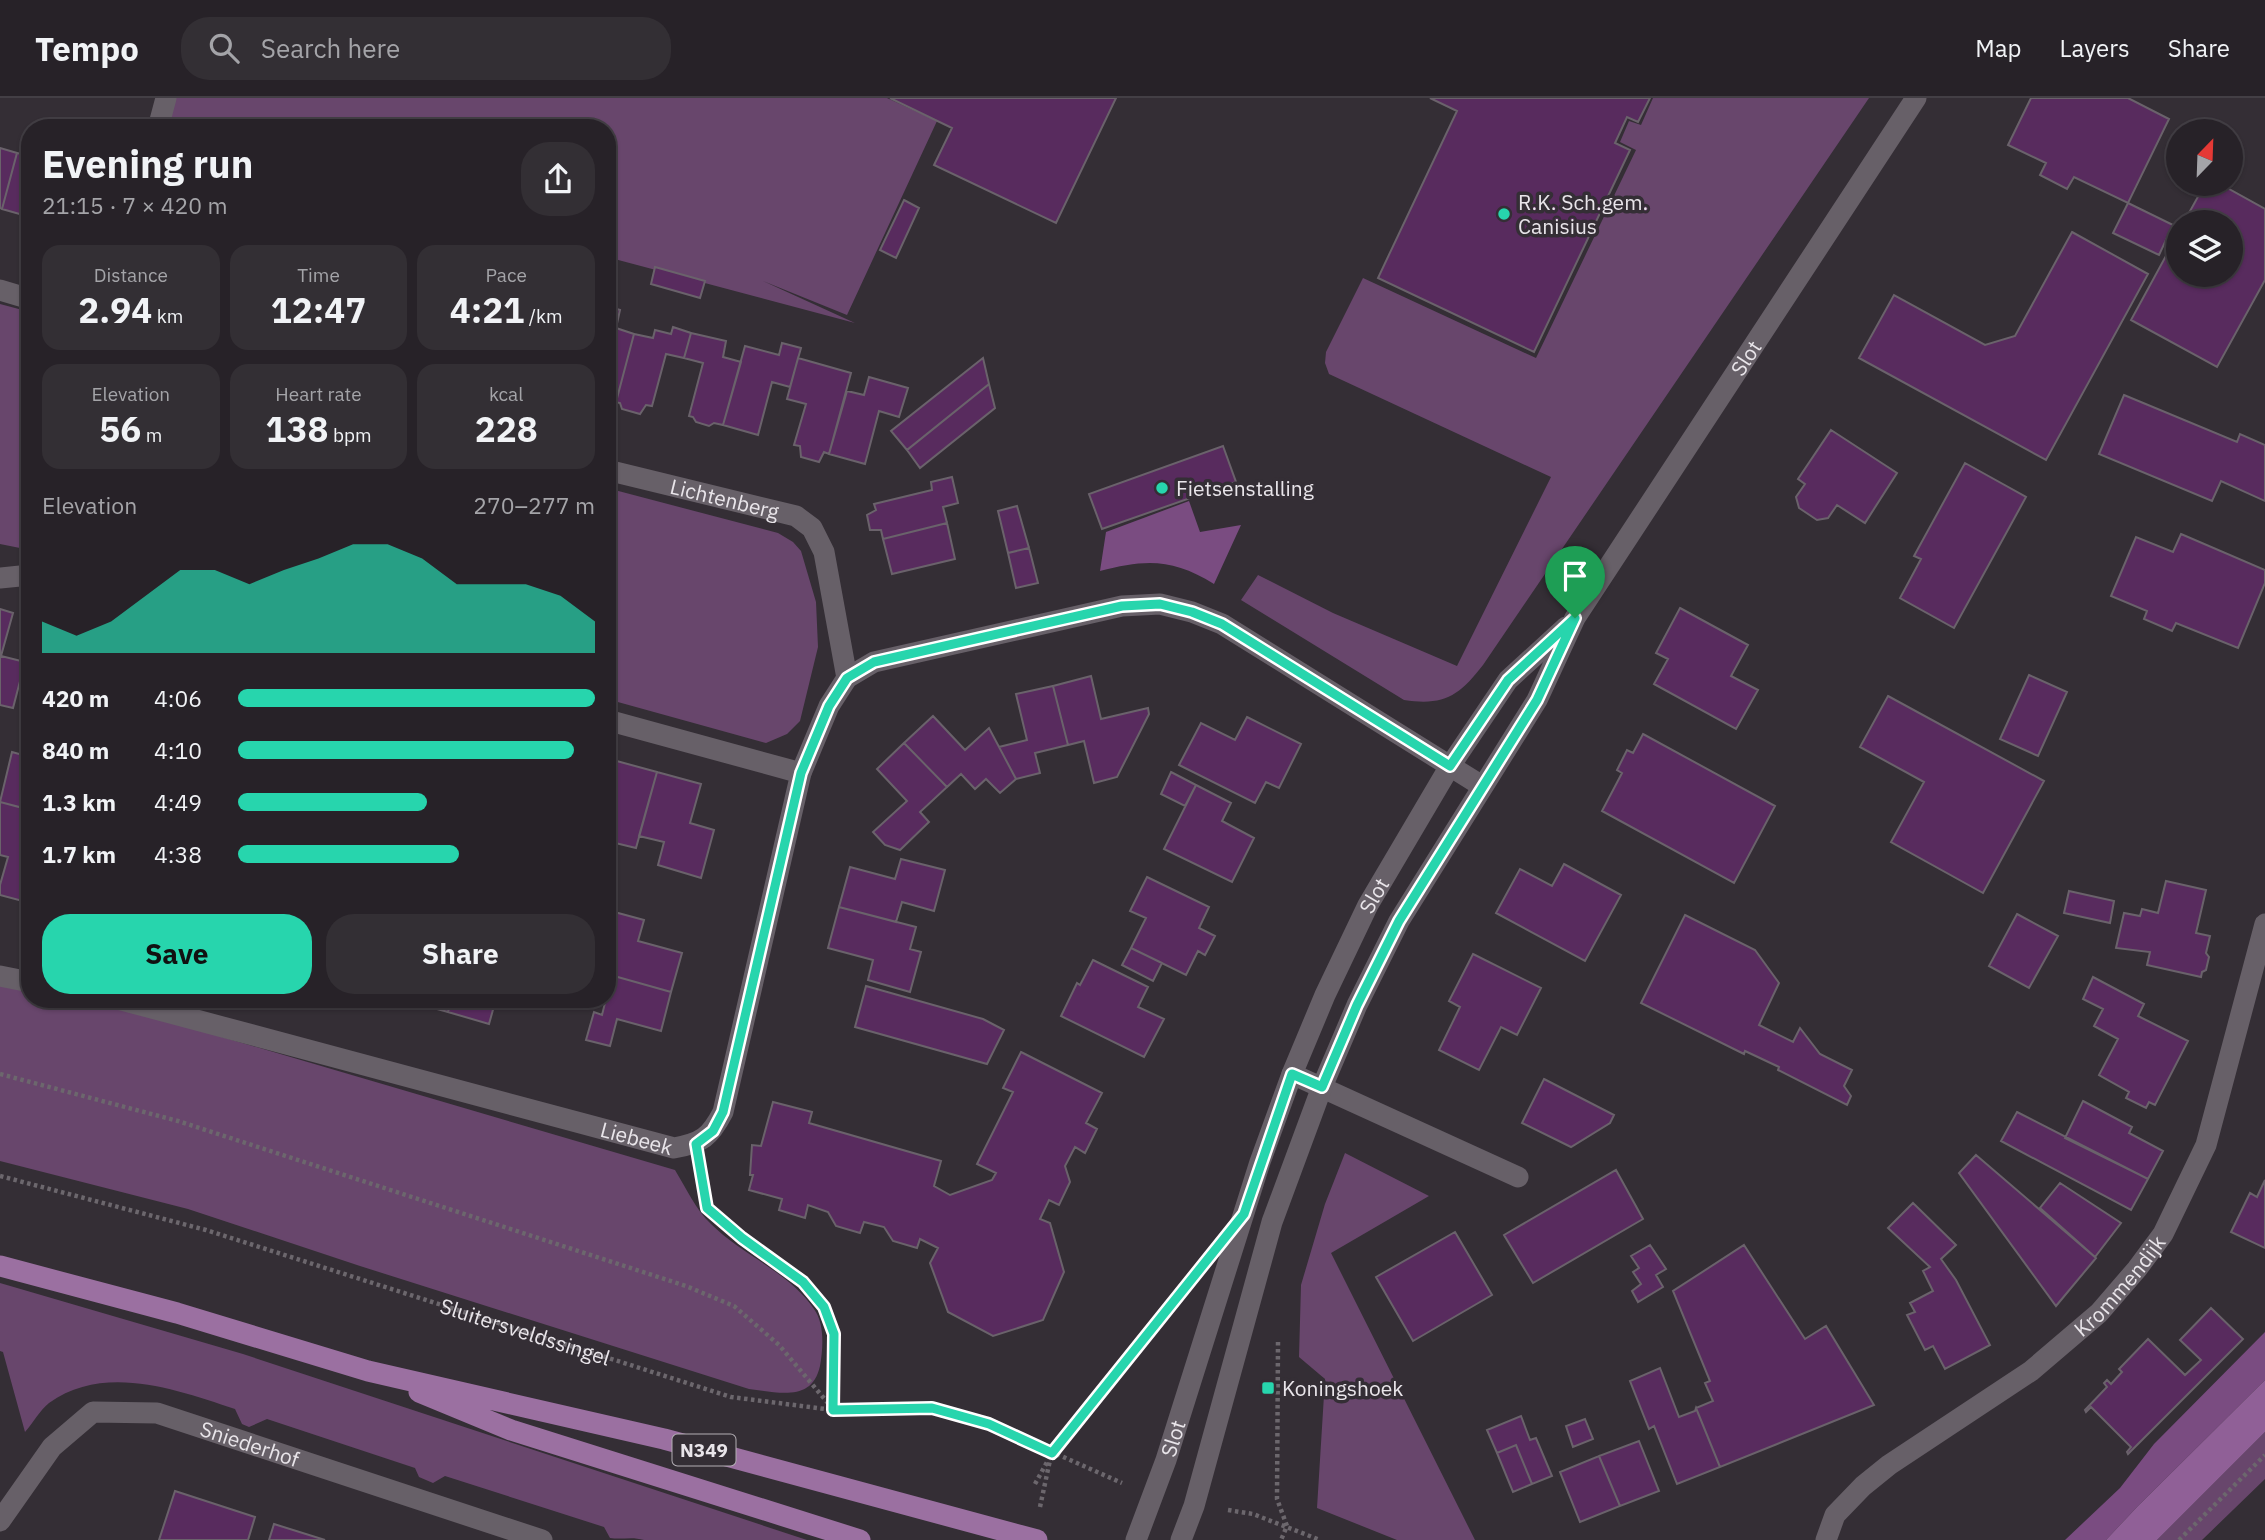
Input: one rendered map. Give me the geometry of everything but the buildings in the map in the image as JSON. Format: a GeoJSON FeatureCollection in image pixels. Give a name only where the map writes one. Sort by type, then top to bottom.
{"type":"FeatureCollection","features":[{"type":"Feature","properties":{"kind":"main road","name":"N349"},"geometry":{"type":"LineString","coordinates":[[0,1266],[177,1313],[368,1371],[664,1439],[1036,1539]]}},
{"type":"Feature","properties":{"kind":"main road","name":"N349"},"geometry":{"type":"LineString","coordinates":[[368,1371],[511,1430],[860,1540]]}},
{"type":"Feature","properties":{"kind":"street"},"geometry":{"type":"LineString","coordinates":[[160,119],[166,98]]}},
{"type":"Feature","properties":{"kind":"street","name":"Slot"},"geometry":{"type":"LineString","coordinates":[[1181,1540],[1194,1506],[1272,1222],[1322,1087],[1357,1005],[1399,921],[1537,700],[1575,618],[1916,98]]}},
{"type":"Feature","properties":{"kind":"street"},"geometry":{"type":"LineString","coordinates":[[0,290],[21,296]]}},
{"type":"Feature","properties":{"kind":"street","name":"Lichtenberg"},"geometry":{"type":"LineString","coordinates":[[616,472],[796,516],[812,528],[824,552],[847,678]]}},
{"type":"Feature","properties":{"kind":"street"},"geometry":{"type":"LineString","coordinates":[[0,578],[21,576]]}},
{"type":"Feature","properties":{"kind":"street","name":"Liebeek"},"geometry":{"type":"LineString","coordinates":[[152,1008],[674,1148],[696,1144],[713,1131],[723,1112],[801,773],[829,706],[847,678],[874,662],[1122,606],[1160,604],[1192,612],[1222,624],[1482,786]]}},
{"type":"Feature","properties":{"kind":"street","name":"Slot"},"geometry":{"type":"LineString","coordinates":[[1136,1540],[1166,1460],[1260,1161],[1325,995],[1368,905],[1450,766],[1508,680],[1575,618]]}},
{"type":"Feature","properties":{"kind":"street"},"geometry":{"type":"LineString","coordinates":[[616,722],[801,773]]}},
{"type":"Feature","properties":{"kind":"street","name":"Krommendijk"},"geometry":{"type":"LineString","coordinates":[[1826,1540],[1835,1516],[1863,1486],[1900,1458],[2032,1371],[2099,1313],[2163,1234],[2206,1145],[2265,924]]}},
{"type":"Feature","properties":{"kind":"street"},"geometry":{"type":"LineString","coordinates":[[0,976],[21,980]]}},
{"type":"Feature","properties":{"kind":"street"},"geometry":{"type":"LineString","coordinates":[[1292,1074],[1518,1177]]}},
{"type":"Feature","properties":{"kind":"street","name":"Sniederhof"},"geometry":{"type":"LineString","coordinates":[[0,1521],[52,1447],[93,1412],[157,1413],[542,1540]]}},
{"type":"Feature","properties":{"kind":"path"},"geometry":{"type":"LineString","coordinates":[[0,1074],[178,1121],[686,1286],[734,1306],[779,1345],[833,1410]]}},
{"type":"Feature","properties":{"kind":"path"},"geometry":{"type":"LineString","coordinates":[[696,1144],[707,1208],[742,1238],[803,1282],[824,1307],[834,1334],[833,1410]]}},
{"type":"Feature","properties":{"kind":"path","name":"Sluitersveldssingel"},"geometry":{"type":"LineString","coordinates":[[0,1176],[206,1230],[731,1397],[833,1410],[932,1408],[989,1424],[1052,1453]]}},
{"type":"Feature","properties":{"kind":"path"},"geometry":{"type":"LineString","coordinates":[[1035,1484],[1052,1453],[1185,1286]]}},
{"type":"Feature","properties":{"kind":"path"},"geometry":{"type":"LineString","coordinates":[[1278,1335],[1277,1499],[1287,1526],[1282,1540]]}},
{"type":"Feature","properties":{"kind":"path"},"geometry":{"type":"LineString","coordinates":[[1036,1539],[1052,1453]]}},
{"type":"Feature","properties":{"kind":"path"},"geometry":{"type":"LineString","coordinates":[[2179,1540],[2265,1455]]}},
{"type":"Feature","properties":{"kind":"path"},"geometry":{"type":"LineString","coordinates":[[1194,1506],[1254,1514],[1320,1540]]}},
{"type":"Feature","properties":{"kind":"shaded area"},"geometry":{"type":"Polygon","coordinates":[[[171,98],[887,98],[937,121],[847,315],[763,281],[855,323],[616,259],[616,119],[165,119],[171,98]]]}},
{"type":"Feature","properties":{"kind":"shaded area"},"geometry":{"type":"Polygon","coordinates":[[[1653,98],[1869,98],[1483,665],[1466,684],[1450,696],[1430,701],[1404,700],[1241,600],[1258,575],[1333,613],[1457,666],[1551,477],[1329,374],[1325,363],[1326,352],[1363,278],[1536,358],[1636,150],[1620,142],[1629,121],[1641,125],[1653,98]]]}},
{"type":"Feature","properties":{"kind":"shaded area"},"geometry":{"type":"Polygon","coordinates":[[[0,304],[21,310],[21,548],[0,544],[0,304]]]}},
{"type":"Feature","properties":{"kind":"shaded area"},"geometry":{"type":"Polygon","coordinates":[[[616,490],[778,533],[793,542],[801,551],[816,602],[818,647],[800,721],[787,734],[766,743],[616,701],[616,490]]]}},
{"type":"Feature","properties":{"kind":"shaded area"},"geometry":{"type":"Polygon","coordinates":[[[1189,501],[1200,532],[1241,525],[1214,584],[1185,569],[1159,563],[1131,564],[1100,571],[1106,532],[1189,501]]]}},
{"type":"Feature","properties":{"kind":"shaded area"},"geometry":{"type":"Polygon","coordinates":[[[0,985],[21,989],[21,1008],[112,1008],[154,1017],[675,1170],[696,1206],[711,1224],[792,1284],[814,1309],[820,1322],[822,1337],[820,1366],[816,1378],[801,1390],[782,1393],[749,1389],[188,1209],[0,1161],[0,985]]]}},
{"type":"Feature","properties":{"kind":"shaded area"},"geometry":{"type":"Polygon","coordinates":[[[1345,1153],[1429,1196],[1331,1253],[1475,1540],[1397,1540],[1317,1508],[1325,1379],[1299,1357],[1301,1285],[1325,1204],[1345,1153]]]}},
{"type":"Feature","properties":{"kind":"shaded area"},"geometry":{"type":"Polygon","coordinates":[[[0,1283],[243,1354],[807,1540],[610,1538],[604,1527],[445,1476],[433,1483],[419,1477],[415,1468],[267,1419],[249,1427],[242,1424],[235,1409],[189,1394],[141,1384],[94,1384],[71,1391],[49,1403],[25,1432],[3,1352],[0,1351],[0,1283]]]}},
{"type":"Feature","properties":{"kind":"shaded area"},"geometry":{"type":"Polygon","coordinates":[[[2265,1332],[2265,1380],[2106,1540],[2065,1540],[2120,1488],[2154,1444],[2265,1332]]]}},
{"type":"Feature","properties":{"kind":"shaded area"},"geometry":{"type":"Polygon","coordinates":[[[2265,1380],[2265,1432],[2157,1540],[2106,1540],[2137,1507],[2265,1380]]]}},
{"type":"Feature","properties":{"kind":"shaded area"},"geometry":{"type":"Polygon","coordinates":[[[2265,1432],[2265,1479],[2202,1540],[2157,1540],[2265,1432]]]}},
{"type":"Feature","properties":{"kind":"place","name":"R.K. Sch.gem. Canisius"},"geometry":{"type":"Point","coordinates":[1504,214]}},
{"type":"Feature","properties":{"kind":"place","name":"Fietsenstalling"},"geometry":{"type":"Point","coordinates":[1162,488]}},
{"type":"Feature","properties":{"kind":"place","name":"Koningshoek"},"geometry":{"type":"Point","coordinates":[1268,1388]}},
{"type":"Feature","properties":{"kind":"route"},"geometry":{"type":"LineString","coordinates":[[1160,604],[1192,612],[1222,624],[1450,766],[1508,680],[1575,618],[1537,700],[1399,921],[1357,1005],[1322,1087],[1292,1074],[1244,1214],[1052,1453],[989,1424],[932,1408],[833,1410],[834,1334],[824,1307],[803,1282],[742,1238],[707,1208],[696,1144],[713,1131],[723,1112],[801,773],[829,706],[847,678],[874,662],[1122,606],[1160,604]]}}]}
